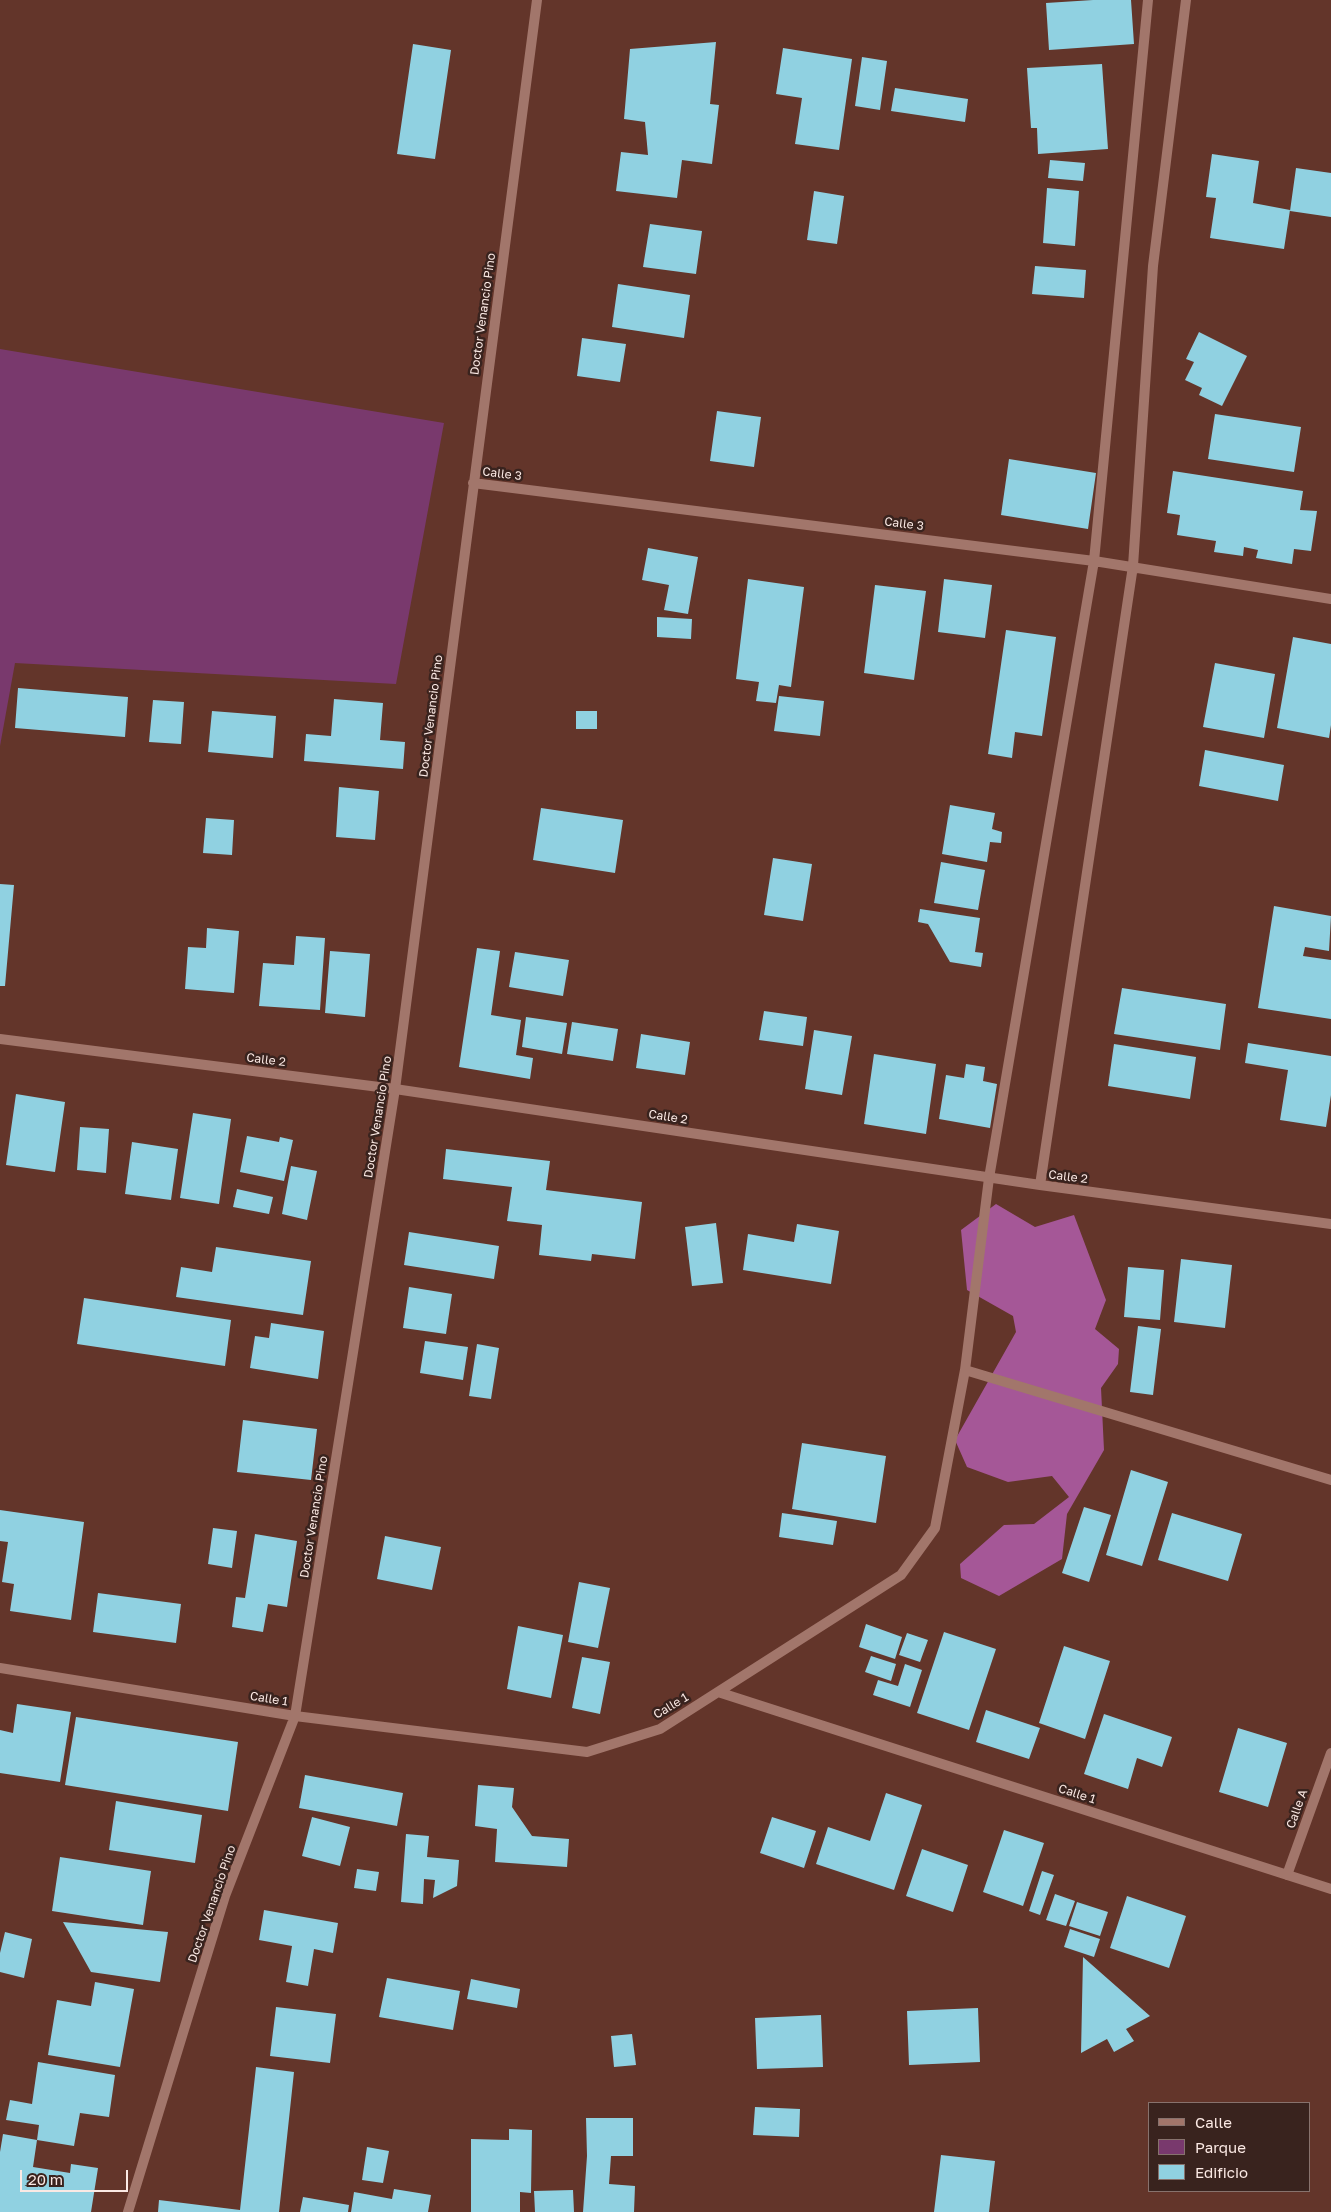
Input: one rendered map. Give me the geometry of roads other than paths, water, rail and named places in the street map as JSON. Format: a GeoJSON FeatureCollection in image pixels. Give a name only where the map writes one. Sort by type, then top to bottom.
{"type":"FeatureCollection","features":[{"type":"Feature","properties":{"kind":"street","name":"Doctor Venancio Pino"},"geometry":{"type":"LineString","coordinates":[[128,2212],[225,1896],[295,1716],[395,1089],[537,0]]}},
{"type":"Feature","properties":{"kind":"street"},"geometry":{"type":"LineString","coordinates":[[718,1692],[901,1575],[936,1528],[965,1370],[989,1178],[1094,561],[1148,0]]}},
{"type":"Feature","properties":{"kind":"street"},"geometry":{"type":"LineString","coordinates":[[1040,1185],[1133,566],[1152,266],[1186,0]]}},
{"type":"Feature","properties":{"kind":"street","name":"Calle 3"},"geometry":{"type":"LineString","coordinates":[[473,483],[1133,566],[1331,599]]}},
{"type":"Feature","properties":{"kind":"street","name":"Calle 2"},"geometry":{"type":"LineString","coordinates":[[0,1039],[395,1089],[989,1178],[1331,1224]]}},
{"type":"Feature","properties":{"kind":"street"},"geometry":{"type":"LineString","coordinates":[[965,1370],[1331,1480]]}},
{"type":"Feature","properties":{"kind":"street","name":"Calle 1"},"geometry":{"type":"LineString","coordinates":[[0,1668],[295,1716],[587,1752],[660,1728],[718,1692],[1331,1889]]}},
{"type":"Feature","properties":{"kind":"street","name":"Calle A"},"geometry":{"type":"LineString","coordinates":[[1287,1875],[1331,1753]]}}]}
